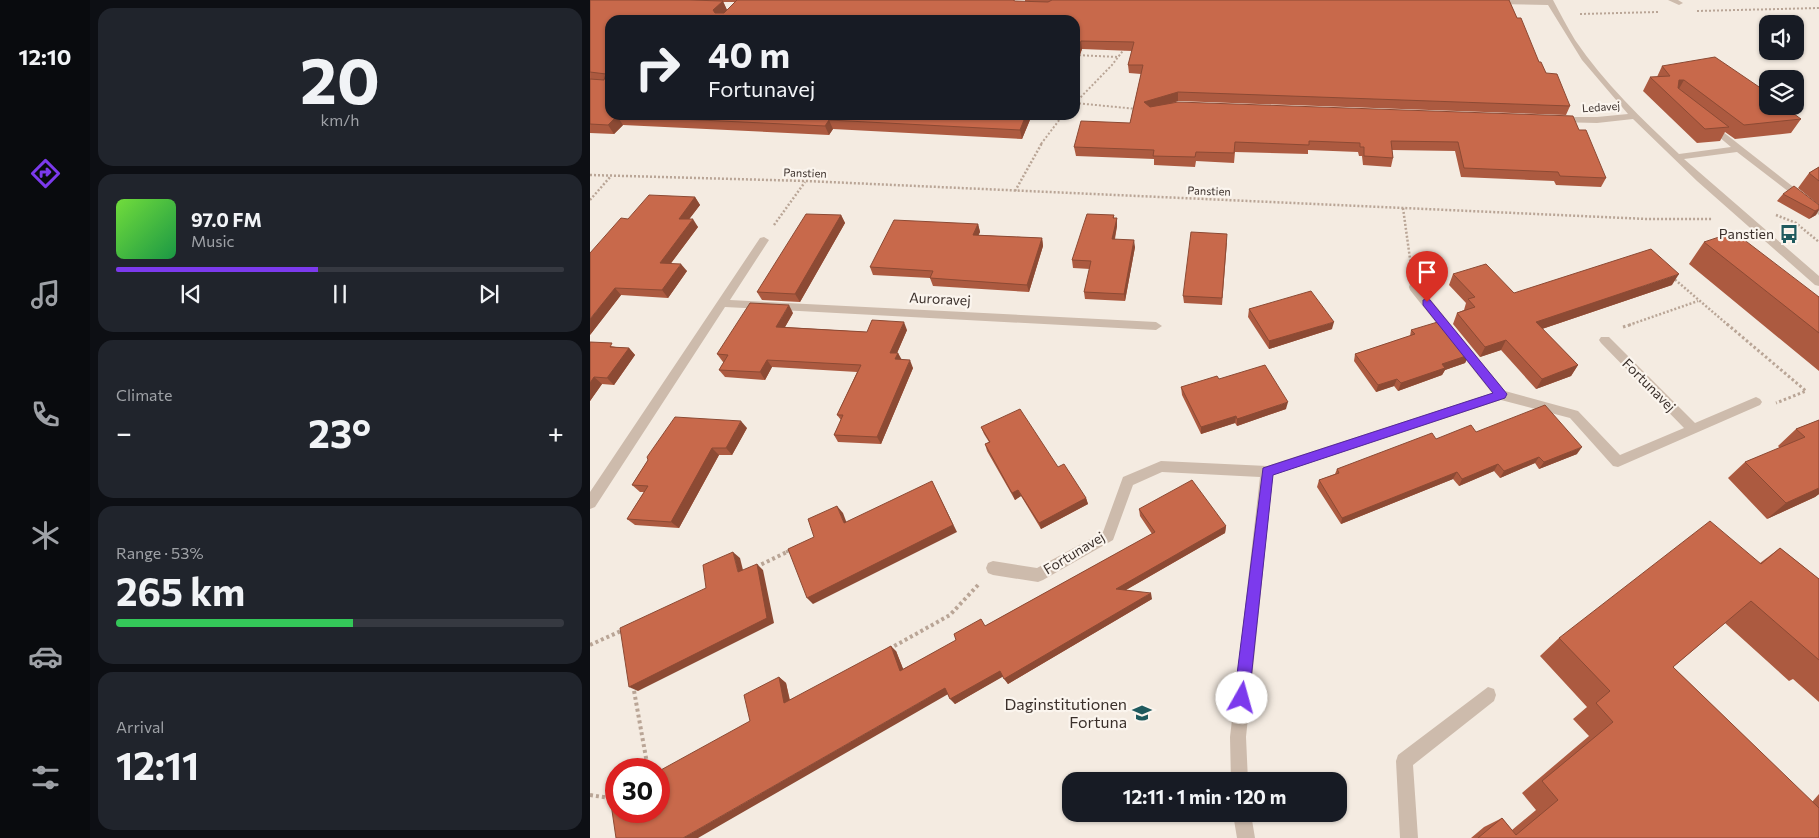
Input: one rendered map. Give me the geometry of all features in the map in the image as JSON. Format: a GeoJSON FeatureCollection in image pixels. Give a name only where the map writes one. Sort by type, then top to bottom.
{"type":"FeatureCollection","features":[{"type":"Feature","properties":{"kind":"street","name":"Ledavej"},"geometry":{"type":"LineString","coordinates":[[1483,1],[1550,2],[1571,38],[1604,83],[1634,116],[1741,215],[1819,282]]}},
{"type":"Feature","properties":{"kind":"street","name":"Ledavej"},"geometry":{"type":"LineString","coordinates":[[1550,120],[1597,120],[1634,116]]}},
{"type":"Feature","properties":{"kind":"street"},"geometry":{"type":"LineString","coordinates":[[1703,120],[1819,212]]}},
{"type":"Feature","properties":{"kind":"street"},"geometry":{"type":"LineString","coordinates":[[1677,157],[1738,149]]}},
{"type":"Feature","properties":{"kind":"street"},"geometry":{"type":"LineString","coordinates":[[590,503],[764,240]]}},
{"type":"Feature","properties":{"kind":"street"},"geometry":{"type":"LineString","coordinates":[[1414,287],[1501,394],[1574,414],[1618,462],[1756,402]]}},
{"type":"Feature","properties":{"kind":"street","name":"Auroravej"},"geometry":{"type":"LineString","coordinates":[[723,303],[1156,326]]}},
{"type":"Feature","properties":{"kind":"street","name":"Fortunavej"},"geometry":{"type":"LineString","coordinates":[[1605,340],[1693,429]]}},
{"type":"Feature","properties":{"kind":"street","name":"Fortunavej"},"geometry":{"type":"LineString","coordinates":[[993,568],[1038,575],[1108,536],[1128,481],[1161,466],[1267,472],[1501,394]]}},
{"type":"Feature","properties":{"kind":"street"},"geometry":{"type":"LineString","coordinates":[[1239,772],[1238,737],[1267,472]]}},
{"type":"Feature","properties":{"kind":"street"},"geometry":{"type":"LineString","coordinates":[[1409,838],[1404,761],[1488,695]]}},
{"type":"Feature","properties":{"kind":"street"},"geometry":{"type":"LineString","coordinates":[[1243,822],[1246,838]]}},
{"type":"Feature","properties":{"kind":"path"},"geometry":{"type":"LineString","coordinates":[[1080,98],[1118,57],[1126,45]]}},
{"type":"Feature","properties":{"kind":"path"},"geometry":{"type":"LineString","coordinates":[[1080,55],[1118,57]]}},
{"type":"Feature","properties":{"kind":"path"},"geometry":{"type":"LineString","coordinates":[[1080,104],[1143,110]]}},
{"type":"Feature","properties":{"kind":"path"},"geometry":{"type":"LineString","coordinates":[[1016,191],[1032,156],[1058,120]]}},
{"type":"Feature","properties":{"kind":"path","name":"Panstien"},"geometry":{"type":"LineString","coordinates":[[590,175],[806,181],[1648,219],[1706,219],[1762,212],[1781,216],[1796,223],[1819,242]]}},
{"type":"Feature","properties":{"kind":"path"},"geometry":{"type":"LineString","coordinates":[[590,200],[612,176]]}},
{"type":"Feature","properties":{"kind":"path"},"geometry":{"type":"LineString","coordinates":[[764,240],[806,181]]}},
{"type":"Feature","properties":{"kind":"path"},"geometry":{"type":"LineString","coordinates":[[1403,208],[1414,287]]}},
{"type":"Feature","properties":{"kind":"path"},"geometry":{"type":"LineString","coordinates":[[1668,274],[1806,391],[1770,406],[1756,402]]}},
{"type":"Feature","properties":{"kind":"path"},"geometry":{"type":"LineString","coordinates":[[1605,340],[1608,333],[1698,301]]}},
{"type":"Feature","properties":{"kind":"path"},"geometry":{"type":"LineString","coordinates":[[748,571],[801,546]]}},
{"type":"Feature","properties":{"kind":"path"},"geometry":{"type":"LineString","coordinates":[[882,653],[950,615],[993,568]]}},
{"type":"Feature","properties":{"kind":"path"},"geometry":{"type":"LineString","coordinates":[[590,645],[632,626]]}},
{"type":"Feature","properties":{"kind":"path"},"geometry":{"type":"LineString","coordinates":[[623,630],[625,639]]}},
{"type":"Feature","properties":{"kind":"path"},"geometry":{"type":"LineString","coordinates":[[631,676],[646,758]]}},
{"type":"Feature","properties":{"kind":"path"},"geometry":{"type":"LineString","coordinates":[[590,795],[605,797]]}},
{"type":"Feature","properties":{"kind":"building"},"geometry":{"type":"Polygon","coordinates":[[[590,0],[723,1],[713,10],[715,13],[724,13],[737,0],[1013,0],[1048,2],[1052,0],[1509,0],[1517,18],[1521,18],[1539,62],[1541,62],[1546,73],[1557,74],[1570,106],[1178,92],[1144,102],[1150,107],[1178,102],[1573,116],[1579,130],[1586,130],[1606,178],[1560,176],[1558,172],[1464,168],[1458,142],[1391,141],[1393,158],[1364,156],[1364,147],[1360,147],[1360,143],[1309,141],[1309,145],[1235,142],[1234,153],[1196,152],[1195,157],[1153,156],[1154,150],[1074,147],[1081,121],[1130,123],[1143,65],[1128,65],[1134,42],[1081,41],[1080,44],[1080,15],[605,15],[605,74],[590,72],[590,0]]]}},
{"type":"Feature","properties":{"kind":"building"},"geometry":{"type":"Polygon","coordinates":[[[1715,57],[1759,87],[1759,115],[1795,115],[1801,119],[1744,125],[1684,80],[1679,80],[1678,88],[1729,127],[1705,129],[1650,77],[1670,76],[1662,66],[1715,57]]]}},
{"type":"Feature","properties":{"kind":"building"},"geometry":{"type":"Polygon","coordinates":[[[605,77],[605,120],[613,120],[608,125],[590,124],[590,79],[604,80],[605,77]]]}},
{"type":"Feature","properties":{"kind":"building"},"geometry":{"type":"Polygon","coordinates":[[[700,120],[829,120],[825,126],[700,120]]]}},
{"type":"Feature","properties":{"kind":"building"},"geometry":{"type":"Polygon","coordinates":[[[829,120],[1024,120],[1020,130],[829,120]]]}},
{"type":"Feature","properties":{"kind":"building"},"geometry":{"type":"Polygon","coordinates":[[[1819,167],[1819,181],[1809,173],[1819,167]]]}},
{"type":"Feature","properties":{"kind":"building"},"geometry":{"type":"Polygon","coordinates":[[[1794,186],[1819,205],[1819,209],[1815,211],[1783,194],[1794,186]]]}},
{"type":"Feature","properties":{"kind":"building"},"geometry":{"type":"Polygon","coordinates":[[[649,195],[695,197],[679,219],[693,219],[660,263],[681,264],[662,290],[615,288],[590,319],[590,253],[621,218],[628,219],[649,195]]]}},
{"type":"Feature","properties":{"kind":"building"},"geometry":{"type":"Polygon","coordinates":[[[806,214],[841,215],[795,294],[757,292],[806,214]]]}},
{"type":"Feature","properties":{"kind":"building"},"geometry":{"type":"Polygon","coordinates":[[[1087,214],[1114,215],[1113,218],[1117,218],[1112,239],[1134,240],[1124,294],[1084,292],[1091,261],[1072,260],[1087,214]]]}},
{"type":"Feature","properties":{"kind":"building"},"geometry":{"type":"Polygon","coordinates":[[[894,220],[978,224],[973,235],[1042,238],[1027,285],[930,278],[933,271],[870,267],[894,220]]]}},
{"type":"Feature","properties":{"kind":"building"},"geometry":{"type":"Polygon","coordinates":[[[1191,232],[1227,234],[1222,298],[1183,296],[1191,232]]]}},
{"type":"Feature","properties":{"kind":"building"},"geometry":{"type":"Polygon","coordinates":[[[1734,232],[1819,297],[1819,333],[1704,242],[1734,232]]]}},
{"type":"Feature","properties":{"kind":"building"},"geometry":{"type":"Polygon","coordinates":[[[1651,249],[1679,274],[1536,322],[1578,365],[1542,379],[1506,340],[1485,347],[1457,313],[1475,307],[1468,299],[1475,297],[1453,274],[1486,264],[1514,293],[1651,249]]]}},
{"type":"Feature","properties":{"kind":"building"},"geometry":{"type":"Polygon","coordinates":[[[1311,291],[1334,322],[1269,341],[1249,309],[1311,291]]]}},
{"type":"Feature","properties":{"kind":"building"},"geometry":{"type":"Polygon","coordinates":[[[750,303],[789,305],[776,327],[867,332],[872,320],[904,322],[890,353],[898,353],[895,359],[910,360],[877,437],[834,435],[843,415],[837,415],[861,365],[767,360],[760,372],[719,370],[728,355],[717,354],[750,303]]]}},
{"type":"Feature","properties":{"kind":"building"},"geometry":{"type":"Polygon","coordinates":[[[1441,321],[1469,355],[1442,364],[1445,368],[1401,383],[1397,379],[1378,385],[1355,354],[1415,334],[1411,330],[1441,321]]]}},
{"type":"Feature","properties":{"kind":"building"},"geometry":{"type":"Polygon","coordinates":[[[590,342],[612,343],[610,347],[629,348],[607,378],[594,377],[590,383],[590,342]]]}},
{"type":"Feature","properties":{"kind":"building"},"geometry":{"type":"Polygon","coordinates":[[[1265,365],[1288,402],[1237,419],[1236,416],[1201,427],[1181,387],[1217,376],[1219,379],[1265,365]]]}},
{"type":"Feature","properties":{"kind":"building"},"geometry":{"type":"Polygon","coordinates":[[[1545,405],[1582,447],[1544,462],[1539,457],[1504,471],[1498,464],[1462,479],[1457,472],[1342,518],[1319,480],[1339,473],[1337,469],[1432,433],[1436,439],[1471,425],[1476,432],[1545,405]]]}},
{"type":"Feature","properties":{"kind":"building"},"geometry":{"type":"Polygon","coordinates":[[[1020,409],[1058,467],[1064,464],[1086,498],[1039,523],[1018,490],[1012,493],[985,444],[990,442],[981,427],[1020,409]]]}},
{"type":"Feature","properties":{"kind":"building"},"geometry":{"type":"Polygon","coordinates":[[[675,417],[741,421],[726,448],[712,448],[671,522],[627,519],[648,486],[632,485],[648,460],[647,457],[675,417]]]}},
{"type":"Feature","properties":{"kind":"building"},"geometry":{"type":"Polygon","coordinates":[[[1819,420],[1819,488],[1786,503],[1745,462],[1805,437],[1796,429],[1819,420]]]}},
{"type":"Feature","properties":{"kind":"building"},"geometry":{"type":"Polygon","coordinates":[[[1192,480],[1226,526],[1116,589],[1151,593],[1004,679],[1000,671],[950,699],[945,688],[683,838],[616,838],[614,823],[670,823],[670,765],[750,721],[744,695],[779,677],[784,703],[891,646],[900,671],[956,640],[954,634],[981,619],[985,626],[1155,532],[1139,509],[1192,480]]]}},
{"type":"Feature","properties":{"kind":"building"},"geometry":{"type":"Polygon","coordinates":[[[932,481],[953,525],[807,598],[788,549],[814,537],[808,519],[837,506],[844,523],[932,481]]]}},
{"type":"Feature","properties":{"kind":"building"},"geometry":{"type":"Polygon","coordinates":[[[1710,521],[1761,564],[1780,548],[1819,579],[1819,660],[1751,601],[1673,667],[1819,808],[1819,838],[1478,838],[1502,818],[1516,835],[1558,800],[1542,781],[1613,722],[1596,703],[1610,691],[1559,638],[1710,521]]]}},
{"type":"Feature","properties":{"kind":"building"},"geometry":{"type":"Polygon","coordinates":[[[733,552],[738,572],[757,564],[767,618],[629,687],[620,628],[706,588],[703,565],[733,552]]]}},
{"type":"Feature","properties":{"kind":"place","name":"Panstien"},"geometry":{"type":"Point","coordinates":[1789,234]}},
{"type":"Feature","properties":{"kind":"place","name":"Daginstitutionen Fortuna"},"geometry":{"type":"Point","coordinates":[1142,713]}},
{"type":"Feature","properties":{"kind":"route"},"geometry":{"type":"LineString","coordinates":[[1242,698],[1267,472],[1501,394],[1427,302]]}}]}
